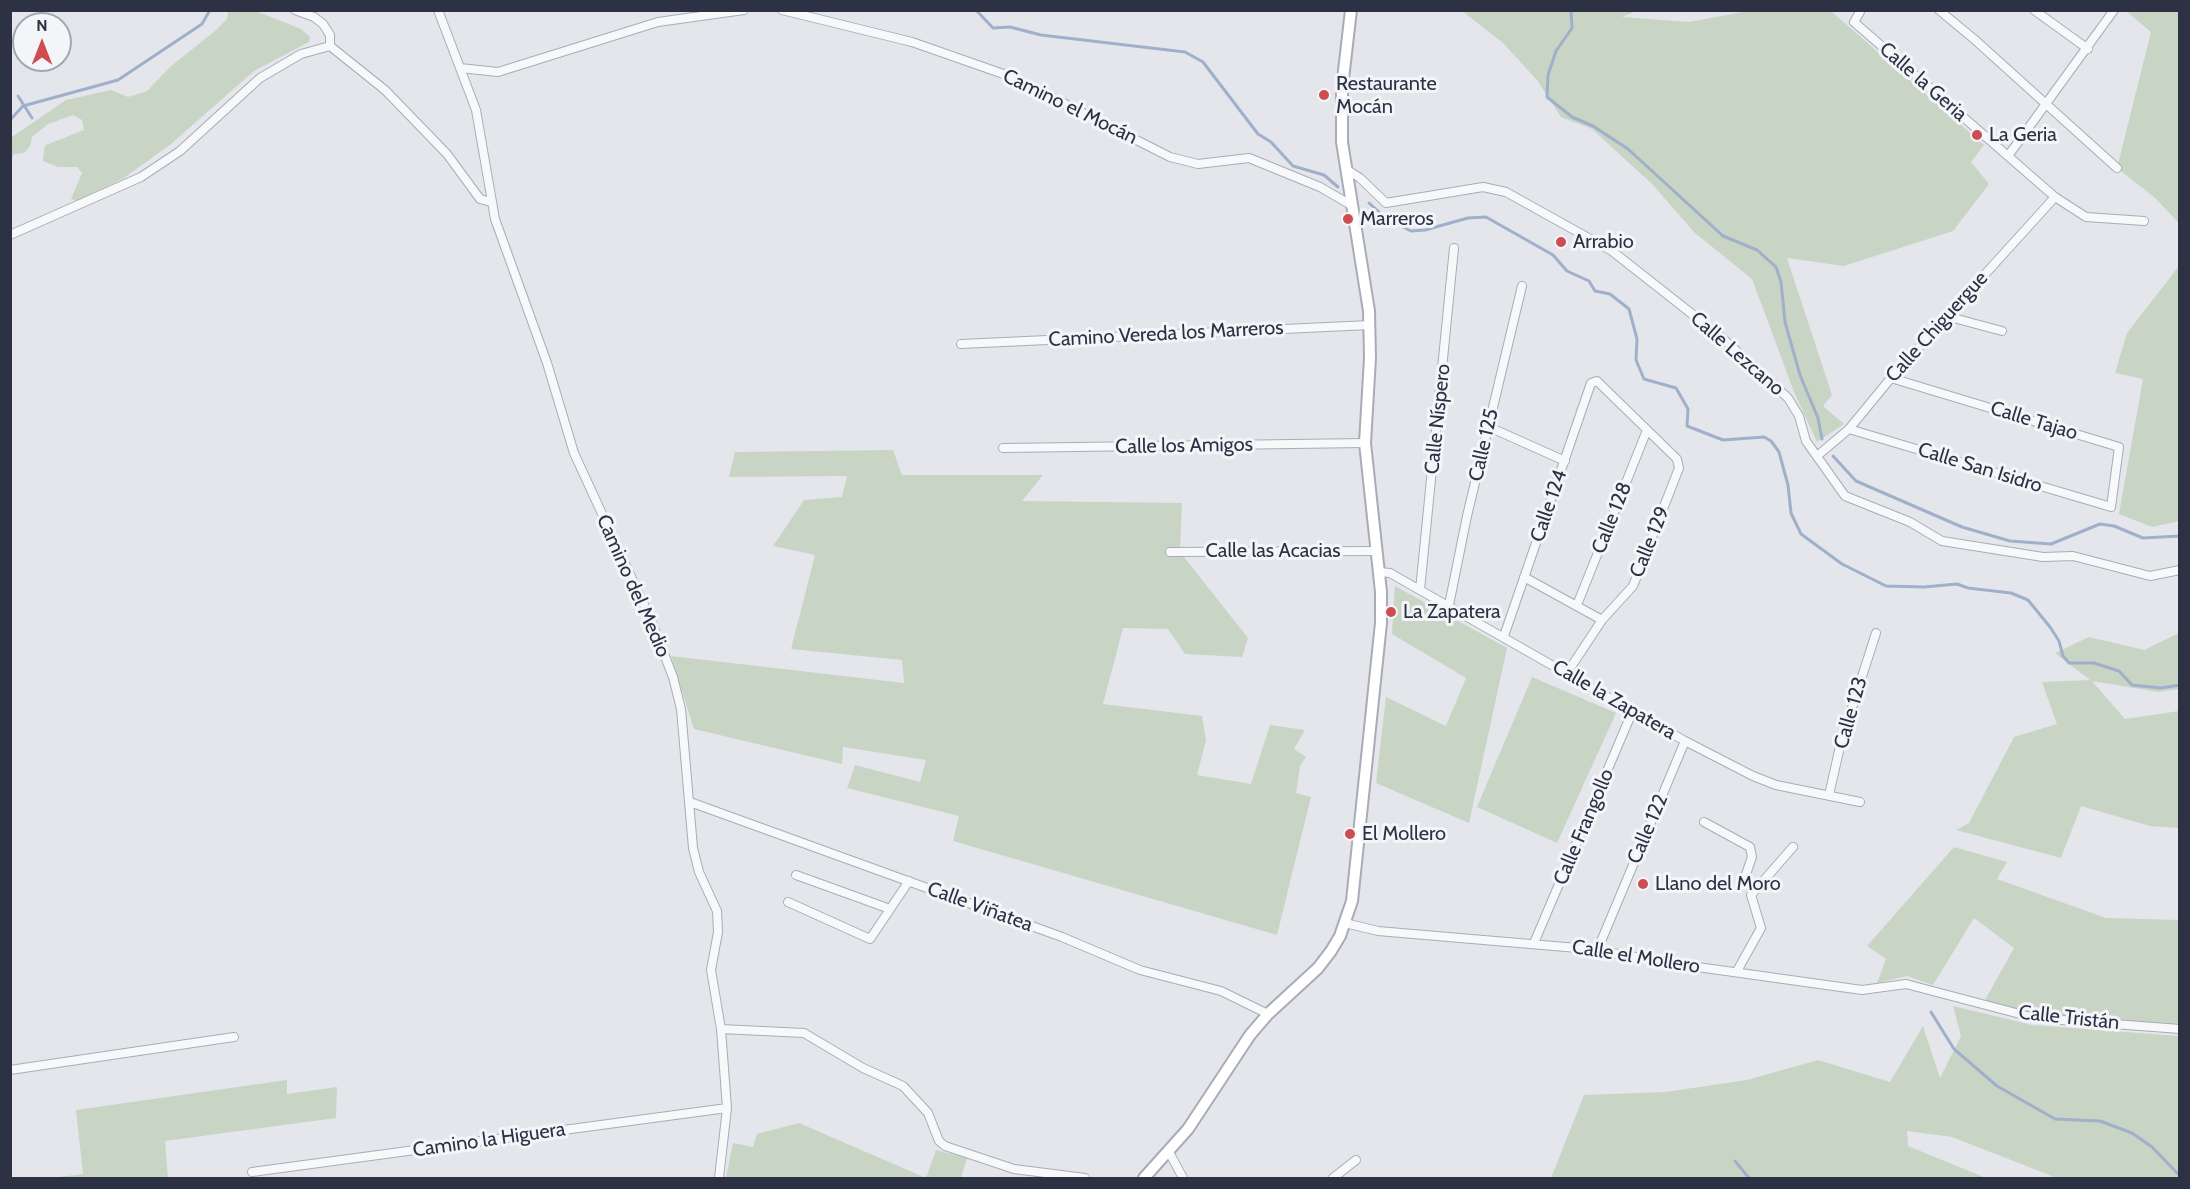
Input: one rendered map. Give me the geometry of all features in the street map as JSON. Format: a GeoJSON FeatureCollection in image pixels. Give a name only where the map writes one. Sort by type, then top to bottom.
{"type":"FeatureCollection","features":[{"type":"Feature","properties":{"kind":"main road"},"geometry":{"type":"LineString","coordinates":[[1144,1179],[1188,1130],[1234,1057],[1268,1014],[1318,968],[1340,936],[1352,901],[1381,623],[1379,572],[1365,443],[1370,325],[1351,205],[1340,113],[1352,10]]}},
{"type":"Feature","properties":{"kind":"street"},"geometry":{"type":"LineString","coordinates":[[295,10],[314,17],[323,24],[330,35],[330,46]]}},
{"type":"Feature","properties":{"kind":"street","name":"Camino del Medio"},"geometry":{"type":"LineString","coordinates":[[438,10],[476,110],[488,170],[491,202],[512,270],[547,363],[574,453],[650,618],[673,677],[684,724],[696,861],[717,911],[718,932],[711,970],[722,1029],[727,1108],[719,1179]]}},
{"type":"Feature","properties":{"kind":"street"},"geometry":{"type":"LineString","coordinates":[[459,68],[498,72],[658,22],[744,10]]}},
{"type":"Feature","properties":{"kind":"street","name":"Camino el Mocán"},"geometry":{"type":"LineString","coordinates":[[782,10],[912,42],[1012,76],[1170,157],[1198,164],[1250,158],[1320,187],[1351,205]]}},
{"type":"Feature","properties":{"kind":"street","name":"Calle la Geria"},"geometry":{"type":"LineString","coordinates":[[1861,10],[1854,22],[2055,197],[2086,217],[2144,221]]}},
{"type":"Feature","properties":{"kind":"street"},"geometry":{"type":"LineString","coordinates":[[1939,10],[2117,168]]}},
{"type":"Feature","properties":{"kind":"street"},"geometry":{"type":"LineString","coordinates":[[2034,10],[2088,49]]}},
{"type":"Feature","properties":{"kind":"street"},"geometry":{"type":"LineString","coordinates":[[2008,156],[2088,49],[2114,10]]}},
{"type":"Feature","properties":{"kind":"street"},"geometry":{"type":"LineString","coordinates":[[330,46],[385,90],[447,154],[480,199],[491,202]]}},
{"type":"Feature","properties":{"kind":"street"},"geometry":{"type":"LineString","coordinates":[[10,235],[141,177],[180,151],[260,78],[301,54],[330,46]]}},
{"type":"Feature","properties":{"kind":"street","name":"Calle Lezcano"},"geometry":{"type":"LineString","coordinates":[[1346,169],[1360,178],[1386,203],[1482,188],[1506,192],[1612,251],[1720,336],[1788,398],[1799,416],[1806,441],[1845,496],[1910,522],[1942,541],[2043,557],[2073,555],[2150,576],[2180,570]]}},
{"type":"Feature","properties":{"kind":"street","name":"Calle Chiguergue"},"geometry":{"type":"LineString","coordinates":[[1817,456],[1849,429],[1946,316],[2055,197]]}},
{"type":"Feature","properties":{"kind":"street","name":"Calle Níspero"},"geometry":{"type":"LineString","coordinates":[[1420,590],[1454,248]]}},
{"type":"Feature","properties":{"kind":"street","name":"Calle 125"},"geometry":{"type":"LineString","coordinates":[[1449,605],[1522,286]]}},
{"type":"Feature","properties":{"kind":"street"},"geometry":{"type":"LineString","coordinates":[[1946,316],[2002,331]]}},
{"type":"Feature","properties":{"kind":"street","name":"Camino Vereda los Marreros"},"geometry":{"type":"LineString","coordinates":[[961,344],[1370,325]]}},
{"type":"Feature","properties":{"kind":"street","name":"Calle Tajao"},"geometry":{"type":"LineString","coordinates":[[1891,378],[2119,447],[2111,507]]}},
{"type":"Feature","properties":{"kind":"street","name":"Calle 124"},"geometry":{"type":"LineString","coordinates":[[1504,636],[1591,383],[1597,381],[1647,430]]}},
{"type":"Feature","properties":{"kind":"street"},"geometry":{"type":"LineString","coordinates":[[1489,427],[1565,461]]}},
{"type":"Feature","properties":{"kind":"street","name":"Calle San Isidro"},"geometry":{"type":"LineString","coordinates":[[1849,429],[2111,507]]}},
{"type":"Feature","properties":{"kind":"street","name":"Calle 129"},"geometry":{"type":"LineString","coordinates":[[1567,673],[1602,620],[1633,586],[1680,463],[1647,430]]}},
{"type":"Feature","properties":{"kind":"street","name":"Calle 128"},"geometry":{"type":"LineString","coordinates":[[1577,605],[1647,430]]}},
{"type":"Feature","properties":{"kind":"street","name":"Calle los Amigos"},"geometry":{"type":"LineString","coordinates":[[1003,448],[1365,443]]}},
{"type":"Feature","properties":{"kind":"street","name":"Calle las Acacias"},"geometry":{"type":"LineString","coordinates":[[1170,552],[1377,551]]}},
{"type":"Feature","properties":{"kind":"street","name":"Calle la Zapatera"},"geometry":{"type":"LineString","coordinates":[[1379,572],[1390,573],[1449,605],[1685,741],[1753,776],[1776,785],[1860,802]]}},
{"type":"Feature","properties":{"kind":"street"},"geometry":{"type":"LineString","coordinates":[[1524,578],[1602,620]]}},
{"type":"Feature","properties":{"kind":"street","name":"Calle 123"},"geometry":{"type":"LineString","coordinates":[[1829,795],[1841,742],[1876,633]]}},
{"type":"Feature","properties":{"kind":"street","name":"Calle Frangollo"},"geometry":{"type":"LineString","coordinates":[[1534,943],[1633,710]]}},
{"type":"Feature","properties":{"kind":"street","name":"Calle 122"},"geometry":{"type":"LineString","coordinates":[[1598,951],[1685,741]]}},
{"type":"Feature","properties":{"kind":"street","name":"Calle Viñatea"},"geometry":{"type":"LineString","coordinates":[[690,802],[1089,947],[1140,970],[1221,991],[1268,1014]]}},
{"type":"Feature","properties":{"kind":"street"},"geometry":{"type":"LineString","coordinates":[[1704,822],[1750,847],[1752,856],[1744,880],[1754,891]]}},
{"type":"Feature","properties":{"kind":"street"},"geometry":{"type":"LineString","coordinates":[[1737,972],[1761,928],[1751,902],[1754,891],[1793,847]]}},
{"type":"Feature","properties":{"kind":"street"},"geometry":{"type":"LineString","coordinates":[[796,875],[890,909]]}},
{"type":"Feature","properties":{"kind":"street"},"geometry":{"type":"LineString","coordinates":[[788,902],[870,939],[909,880]]}},
{"type":"Feature","properties":{"kind":"street","name":"Calle el Mollero"},"geometry":{"type":"LineString","coordinates":[[1345,923],[1378,931],[1534,943],[1598,951],[1862,990],[1906,984],[1925,989]]}},
{"type":"Feature","properties":{"kind":"street","name":"Calle Tristán"},"geometry":{"type":"LineString","coordinates":[[1925,989],[2035,1018],[2180,1029]]}},
{"type":"Feature","properties":{"kind":"street"},"geometry":{"type":"LineString","coordinates":[[722,1029],[804,1033],[862,1068],[903,1086],[928,1113],[939,1141],[945,1146],[1014,1169],[1085,1179]]}},
{"type":"Feature","properties":{"kind":"street"},"geometry":{"type":"LineString","coordinates":[[10,1070],[234,1037]]}},
{"type":"Feature","properties":{"kind":"street","name":"Camino la Higuera"},"geometry":{"type":"LineString","coordinates":[[252,1172],[727,1108]]}},
{"type":"Feature","properties":{"kind":"street"},"geometry":{"type":"LineString","coordinates":[[1168,1152],[1183,1179]]}},
{"type":"Feature","properties":{"kind":"street"},"geometry":{"type":"LineString","coordinates":[[1333,1179],[1356,1160]]}},
{"type":"Feature","properties":{"kind":"green space"},"geometry":{"type":"Polygon","coordinates":[[[256,11],[301,29],[310,37],[309,42],[254,71],[171,144],[124,178],[77,201],[71,199],[82,173],[77,167],[58,167],[43,161],[46,145],[84,130],[82,120],[73,115],[48,124],[32,137],[30,146],[24,153],[14,154],[11,158],[12,137],[66,100],[111,90],[128,97],[147,91],[170,67],[215,31],[227,19],[228,12],[256,11]]]}},
{"type":"Feature","properties":{"kind":"green space"},"geometry":{"type":"Polygon","coordinates":[[[1462,11],[1636,11],[1622,17],[1689,22],[1748,11],[1831,11],[1984,145],[1971,162],[1989,184],[1953,231],[1844,266],[1787,258],[1832,395],[1823,406],[1844,424],[1817,442],[1794,392],[1752,279],[1695,233],[1652,184],[1592,129],[1561,117],[1537,80],[1503,43],[1462,11]]]}},
{"type":"Feature","properties":{"kind":"green space"},"geometry":{"type":"Polygon","coordinates":[[[2126,11],[2179,11],[2179,223],[2154,197],[2117,168],[2151,32],[2126,11]]]}},
{"type":"Feature","properties":{"kind":"green space"},"geometry":{"type":"Polygon","coordinates":[[[2179,266],[2179,521],[2152,527],[2119,514],[2143,379],[2115,373],[2127,333],[2179,266]]]}},
{"type":"Feature","properties":{"kind":"green space"},"geometry":{"type":"Polygon","coordinates":[[[893,450],[902,475],[1043,475],[1022,501],[1182,503],[1180,552],[1248,638],[1242,657],[1185,654],[1168,629],[1123,628],[1103,704],[1202,716],[1206,740],[1197,775],[1251,784],[1270,725],[1305,730],[1294,749],[1306,757],[1300,766],[1296,793],[1311,797],[1277,935],[953,841],[959,816],[847,788],[855,765],[920,782],[926,760],[843,747],[842,764],[694,729],[671,656],[904,683],[902,660],[791,649],[815,555],[773,546],[804,500],[842,497],[847,476],[729,477],[735,452],[893,450]]]}},
{"type":"Feature","properties":{"kind":"green space"},"geometry":{"type":"Polygon","coordinates":[[[1395,586],[1507,648],[1469,823],[1376,783],[1386,697],[1446,726],[1466,678],[1392,634],[1395,586]]]}},
{"type":"Feature","properties":{"kind":"green space"},"geometry":{"type":"Polygon","coordinates":[[[2179,633],[2179,689],[2158,692],[2092,681],[2125,719],[2179,711],[2179,828],[2150,826],[2081,806],[2061,858],[1956,830],[1969,823],[2014,737],[2057,724],[2042,682],[2090,680],[2055,653],[2089,637],[2144,650],[2179,633]]]}},
{"type":"Feature","properties":{"kind":"green space"},"geometry":{"type":"Polygon","coordinates":[[[1532,677],[1616,713],[1557,843],[1477,807],[1532,677]]]}},
{"type":"Feature","properties":{"kind":"green space"},"geometry":{"type":"Polygon","coordinates":[[[1954,847],[2007,862],[1997,879],[2106,918],[2179,920],[2179,1026],[2040,1015],[1984,1002],[2014,948],[1974,918],[1933,985],[1907,976],[1877,983],[1886,959],[1867,946],[1954,847]]]}},
{"type":"Feature","properties":{"kind":"green space"},"geometry":{"type":"Polygon","coordinates":[[[1953,1006],[2032,1025],[2179,1036],[2179,1178],[2057,1178],[1952,1137],[1907,1131],[1908,1146],[1986,1178],[1551,1178],[1584,1095],[1665,1092],[1747,1080],[1818,1060],[1890,1082],[1923,1026],[1940,1078],[1961,1036],[1953,1006]]]}},
{"type":"Feature","properties":{"kind":"green space"},"geometry":{"type":"Polygon","coordinates":[[[287,1080],[287,1094],[337,1087],[336,1118],[165,1141],[168,1178],[51,1178],[83,1174],[76,1110],[287,1080]]]}},
{"type":"Feature","properties":{"kind":"green space"},"geometry":{"type":"Polygon","coordinates":[[[799,1123],[926,1178],[726,1178],[733,1143],[753,1147],[757,1134],[799,1123]]]}},
{"type":"Feature","properties":{"kind":"green space"},"geometry":{"type":"Polygon","coordinates":[[[936,1150],[967,1158],[961,1178],[926,1178],[936,1150]]]}},
{"type":"Feature","properties":{"kind":"waterway"},"geometry":{"type":"LineString","coordinates":[[10,120],[23,106],[118,80],[202,24],[210,10]]}},
{"type":"Feature","properties":{"kind":"waterway"},"geometry":{"type":"LineString","coordinates":[[976,10],[993,28],[1010,27],[1041,35],[1185,52],[1203,62],[1258,134],[1271,142],[1293,166],[1324,175],[1338,187]]}},
{"type":"Feature","properties":{"kind":"waterway"},"geometry":{"type":"LineString","coordinates":[[1571,10],[1572,28],[1556,51],[1548,75],[1547,97],[1572,117],[1593,126],[1628,149],[1723,236],[1757,250],[1776,267],[1781,282],[1785,322],[1800,375],[1818,418],[1822,439]]}},
{"type":"Feature","properties":{"kind":"waterway"},"geometry":{"type":"LineString","coordinates":[[18,96],[32,118]]}},
{"type":"Feature","properties":{"kind":"waterway"},"geometry":{"type":"LineString","coordinates":[[1369,203],[1387,219],[1411,231],[1425,230],[1468,218],[1486,217],[1553,255],[1567,271],[1589,281],[1595,291],[1610,294],[1629,309],[1637,339],[1636,360],[1644,379],[1676,388],[1688,409],[1687,426],[1723,440],[1764,437],[1771,441],[1779,452],[1788,485],[1791,513],[1801,534],[1842,564],[1886,586],[1924,587],[1957,584],[1968,588],[2011,593],[2028,600],[2050,627],[2059,641],[2063,656],[2069,663],[2094,663],[2119,671],[2132,685],[2161,688],[2180,685]]}},
{"type":"Feature","properties":{"kind":"waterway"},"geometry":{"type":"LineString","coordinates":[[1833,456],[1856,481],[1962,527],[2010,541],[2051,544],[2100,524],[2114,526],[2143,538],[2180,536]]}},
{"type":"Feature","properties":{"kind":"waterway"},"geometry":{"type":"LineString","coordinates":[[1931,1012],[1954,1049],[1997,1086],[2055,1119],[2100,1121],[2132,1133],[2152,1147],[2180,1176]]}},
{"type":"Feature","properties":{"kind":"waterway"},"geometry":{"type":"LineString","coordinates":[[1735,1161],[1749,1178]]}},
{"type":"Feature","properties":{"kind":"place","name":"Restaurante Mocán"},"geometry":{"type":"Point","coordinates":[1324,95]}},
{"type":"Feature","properties":{"kind":"place","name":"La Geria"},"geometry":{"type":"Point","coordinates":[1977,135]}},
{"type":"Feature","properties":{"kind":"place","name":"Marreros"},"geometry":{"type":"Point","coordinates":[1348,219]}},
{"type":"Feature","properties":{"kind":"place","name":"Arrabio"},"geometry":{"type":"Point","coordinates":[1561,242]}},
{"type":"Feature","properties":{"kind":"place","name":"La Zapatera"},"geometry":{"type":"Point","coordinates":[1391,612]}},
{"type":"Feature","properties":{"kind":"place","name":"El Mollero"},"geometry":{"type":"Point","coordinates":[1350,834]}},
{"type":"Feature","properties":{"kind":"place","name":"Llano del Moro"},"geometry":{"type":"Point","coordinates":[1643,884]}}]}
